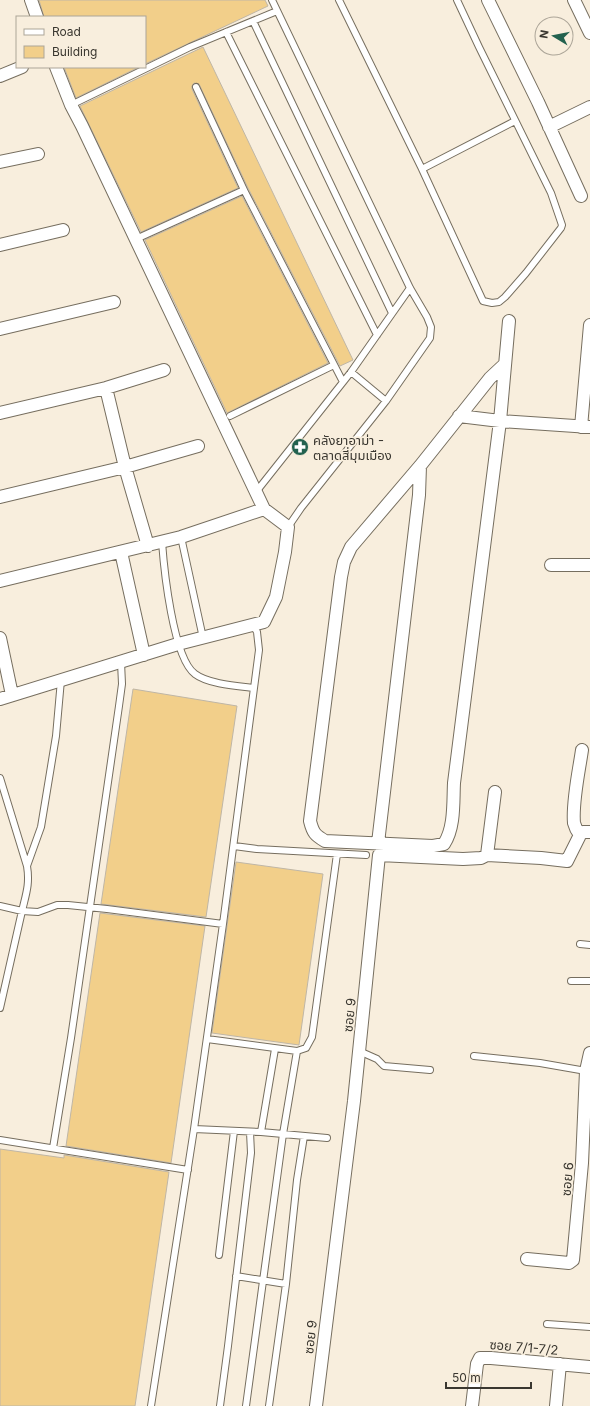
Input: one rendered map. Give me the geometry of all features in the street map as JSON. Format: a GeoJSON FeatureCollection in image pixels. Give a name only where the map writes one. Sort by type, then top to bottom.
{"type":"FeatureCollection","features":[{"type":"Feature","properties":{"kind":"street"},"geometry":{"type":"LineString","coordinates":[[31,0],[37,16]]}},
{"type":"Feature","properties":{"kind":"street"},"geometry":{"type":"LineString","coordinates":[[488,0],[581,196]]}},
{"type":"Feature","properties":{"kind":"street"},"geometry":{"type":"LineString","coordinates":[[574,0],[590,33]]}},
{"type":"Feature","properties":{"kind":"street"},"geometry":{"type":"LineString","coordinates":[[0,76],[20,68]]}},
{"type":"Feature","properties":{"kind":"street"},"geometry":{"type":"LineString","coordinates":[[0,700],[178,644],[264,622],[276,598],[285,552],[288,527],[264,509],[71,105],[56,68]]}},
{"type":"Feature","properties":{"kind":"street"},"geometry":{"type":"LineString","coordinates":[[549,126],[590,107]]}},
{"type":"Feature","properties":{"kind":"street"},"geometry":{"type":"LineString","coordinates":[[0,162],[38,154]]}},
{"type":"Feature","properties":{"kind":"street"},"geometry":{"type":"LineString","coordinates":[[0,246],[63,230]]}},
{"type":"Feature","properties":{"kind":"street"},"geometry":{"type":"LineString","coordinates":[[0,329],[114,302]]}},
{"type":"Feature","properties":{"kind":"street"},"geometry":{"type":"LineString","coordinates":[[506,364],[490,378],[420,466],[351,546],[344,562],[310,821],[312,831],[325,841],[433,846],[444,844],[448,837],[500,421],[506,364],[509,321]]}},
{"type":"Feature","properties":{"kind":"street"},"geometry":{"type":"LineString","coordinates":[[459,416],[500,421],[586,427],[590,325]]}},
{"type":"Feature","properties":{"kind":"street"},"geometry":{"type":"LineString","coordinates":[[0,414],[106,388],[164,370]]}},
{"type":"Feature","properties":{"kind":"street"},"geometry":{"type":"LineString","coordinates":[[106,388],[124,467],[148,546]]}},
{"type":"Feature","properties":{"kind":"street"},"geometry":{"type":"LineString","coordinates":[[0,498],[124,467],[198,446]]}},
{"type":"Feature","properties":{"kind":"street"},"geometry":{"type":"LineString","coordinates":[[378,843],[419,495],[420,466]]}},
{"type":"Feature","properties":{"kind":"street"},"geometry":{"type":"LineString","coordinates":[[0,581],[181,537],[264,509]]}},
{"type":"Feature","properties":{"kind":"street"},"geometry":{"type":"LineString","coordinates":[[121,552],[144,655]]}},
{"type":"Feature","properties":{"kind":"street"},"geometry":{"type":"LineString","coordinates":[[551,565],[590,565]]}},
{"type":"Feature","properties":{"kind":"street"},"geometry":{"type":"LineString","coordinates":[[0,638],[3,660],[12,695]]}},
{"type":"Feature","properties":{"kind":"street"},"geometry":{"type":"LineString","coordinates":[[582,750],[576,793],[574,824],[585,833]]}},
{"type":"Feature","properties":{"kind":"street"},"geometry":{"type":"LineString","coordinates":[[487,855],[495,792]]}},
{"type":"Feature","properties":{"kind":"street","name":"ซอย 9"},"geometry":{"type":"LineString","coordinates":[[316,1406],[359,1051],[378,855],[464,859],[481,858],[487,855],[567,861],[585,833]]}},
{"type":"Feature","properties":{"kind":"street","name":"ซอย 6"},"geometry":{"type":"LineString","coordinates":[[527,1259],[569,1263],[573,1260],[582,1163],[586,1071],[590,1053]]}},
{"type":"Feature","properties":{"kind":"street","name":"ซอย 7/1-7/2"},"geometry":{"type":"LineString","coordinates":[[472,1406],[477,1364],[480,1358],[590,1367]]}},
{"type":"Feature","properties":{"kind":"street"},"geometry":{"type":"LineString","coordinates":[[556,1406],[560,1364]]}},
{"type":"Feature","properties":{"kind":"lane"},"geometry":{"type":"LineString","coordinates":[[272,0],[410,288],[427,317],[431,327],[430,338],[386,400],[301,508],[288,527]]}},
{"type":"Feature","properties":{"kind":"lane"},"geometry":{"type":"LineString","coordinates":[[339,0],[422,169],[483,301],[487,303],[499,302],[526,274],[562,225],[551,193],[479,48],[457,0]]}},
{"type":"Feature","properties":{"kind":"lane"},"geometry":{"type":"LineString","coordinates":[[71,105],[190,48],[277,11]]}},
{"type":"Feature","properties":{"kind":"lane"},"geometry":{"type":"LineString","coordinates":[[253,21],[392,313]]}},
{"type":"Feature","properties":{"kind":"lane"},"geometry":{"type":"LineString","coordinates":[[226,32],[377,335]]}},
{"type":"Feature","properties":{"kind":"lane"},"geometry":{"type":"LineString","coordinates":[[196,88],[244,190],[343,382]]}},
{"type":"Feature","properties":{"kind":"lane"},"geometry":{"type":"LineString","coordinates":[[422,169],[515,121]]}},
{"type":"Feature","properties":{"kind":"lane"},"geometry":{"type":"LineString","coordinates":[[136,239],[244,190]]}},
{"type":"Feature","properties":{"kind":"lane"},"geometry":{"type":"LineString","coordinates":[[256,492],[351,372],[410,288]]}},
{"type":"Feature","properties":{"kind":"lane"},"geometry":{"type":"LineString","coordinates":[[230,416],[334,365]]}},
{"type":"Feature","properties":{"kind":"lane"},"geometry":{"type":"LineString","coordinates":[[351,372],[386,400]]}},
{"type":"Feature","properties":{"kind":"lane"},"geometry":{"type":"LineString","coordinates":[[181,537],[203,638]]}},
{"type":"Feature","properties":{"kind":"lane"},"geometry":{"type":"LineString","coordinates":[[162,542],[169,602],[178,644],[187,664],[193,673],[202,678],[228,685],[254,688]]}},
{"type":"Feature","properties":{"kind":"lane"},"geometry":{"type":"LineString","coordinates":[[151,1406],[188,1170],[234,846],[259,650],[257,632],[254,625]]}},
{"type":"Feature","properties":{"kind":"lane"},"geometry":{"type":"LineString","coordinates":[[52,1148],[71,1038],[119,706],[122,684],[121,662]]}},
{"type":"Feature","properties":{"kind":"lane"},"geometry":{"type":"LineString","coordinates":[[27,866],[41,827],[56,736],[61,680]]}},
{"type":"Feature","properties":{"kind":"lane"},"geometry":{"type":"LineString","coordinates":[[0,778],[27,866],[29,882],[0,1008]]}},
{"type":"Feature","properties":{"kind":"lane"},"geometry":{"type":"LineString","coordinates":[[234,846],[257,849],[366,855]]}},
{"type":"Feature","properties":{"kind":"lane"},"geometry":{"type":"LineString","coordinates":[[207,1039],[297,1051],[306,1048],[312,1037],[337,854]]}},
{"type":"Feature","properties":{"kind":"lane"},"geometry":{"type":"LineString","coordinates":[[0,906],[22,911],[38,912],[59,905],[90,907],[223,924]]}},
{"type":"Feature","properties":{"kind":"lane"},"geometry":{"type":"LineString","coordinates":[[580,944],[590,945]]}},
{"type":"Feature","properties":{"kind":"lane"},"geometry":{"type":"LineString","coordinates":[[571,980],[590,981]]}},
{"type":"Feature","properties":{"kind":"lane"},"geometry":{"type":"LineString","coordinates":[[261,1132],[275,1049]]}},
{"type":"Feature","properties":{"kind":"lane"},"geometry":{"type":"LineString","coordinates":[[246,1406],[283,1134],[297,1051]]}},
{"type":"Feature","properties":{"kind":"lane"},"geometry":{"type":"LineString","coordinates":[[359,1051],[377,1059],[384,1066],[430,1070]]}},
{"type":"Feature","properties":{"kind":"lane"},"geometry":{"type":"LineString","coordinates":[[474,1056],[540,1063],[586,1071]]}},
{"type":"Feature","properties":{"kind":"lane"},"geometry":{"type":"LineString","coordinates":[[194,1129],[261,1132],[327,1138]]}},
{"type":"Feature","properties":{"kind":"lane"},"geometry":{"type":"LineString","coordinates":[[219,1255],[234,1131]]}},
{"type":"Feature","properties":{"kind":"lane"},"geometry":{"type":"LineString","coordinates":[[220,1406],[251,1153],[250,1132]]}},
{"type":"Feature","properties":{"kind":"lane"},"geometry":{"type":"LineString","coordinates":[[269,1406],[286,1284],[297,1180],[304,1136]]}},
{"type":"Feature","properties":{"kind":"lane"},"geometry":{"type":"LineString","coordinates":[[0,1140],[188,1170]]}},
{"type":"Feature","properties":{"kind":"lane"},"geometry":{"type":"LineString","coordinates":[[236,1276],[286,1284]]}},
{"type":"Feature","properties":{"kind":"lane"},"geometry":{"type":"LineString","coordinates":[[547,1324],[590,1327]]}},
{"type":"Feature","properties":{"kind":"building"},"geometry":{"type":"Polygon","coordinates":[[[39,0],[265,0],[268,6],[146,64],[146,16],[44,16],[39,0]]]}},
{"type":"Feature","properties":{"kind":"building"},"geometry":{"type":"Polygon","coordinates":[[[203,47],[353,360],[340,366],[248,188],[199,84],[194,83],[192,89],[238,188],[141,232],[80,106],[203,47]]]}},
{"type":"Feature","properties":{"kind":"building"},"geometry":{"type":"Polygon","coordinates":[[[64,68],[137,68],[76,98],[64,68]]]}},
{"type":"Feature","properties":{"kind":"building"},"geometry":{"type":"Polygon","coordinates":[[[242,196],[328,363],[227,413],[145,240],[242,196]]]}},
{"type":"Feature","properties":{"kind":"building"},"geometry":{"type":"Polygon","coordinates":[[[133,689],[237,706],[206,917],[101,904],[133,689]]]}},
{"type":"Feature","properties":{"kind":"building"},"geometry":{"type":"Polygon","coordinates":[[[236,862],[323,874],[299,1045],[212,1033],[236,862]]]}},
{"type":"Feature","properties":{"kind":"building"},"geometry":{"type":"Polygon","coordinates":[[[100,913],[205,926],[171,1163],[66,1146],[100,913]]]}},
{"type":"Feature","properties":{"kind":"building"},"geometry":{"type":"Polygon","coordinates":[[[0,1149],[64,1158],[64,1155],[169,1172],[135,1406],[0,1406],[0,1149]]]}},
{"type":"Feature","properties":{"kind":"place","name":"คลังยาอาม่า - ตลาดสี่มุมเมือง"},"geometry":{"type":"Point","coordinates":[300,447]}}]}
